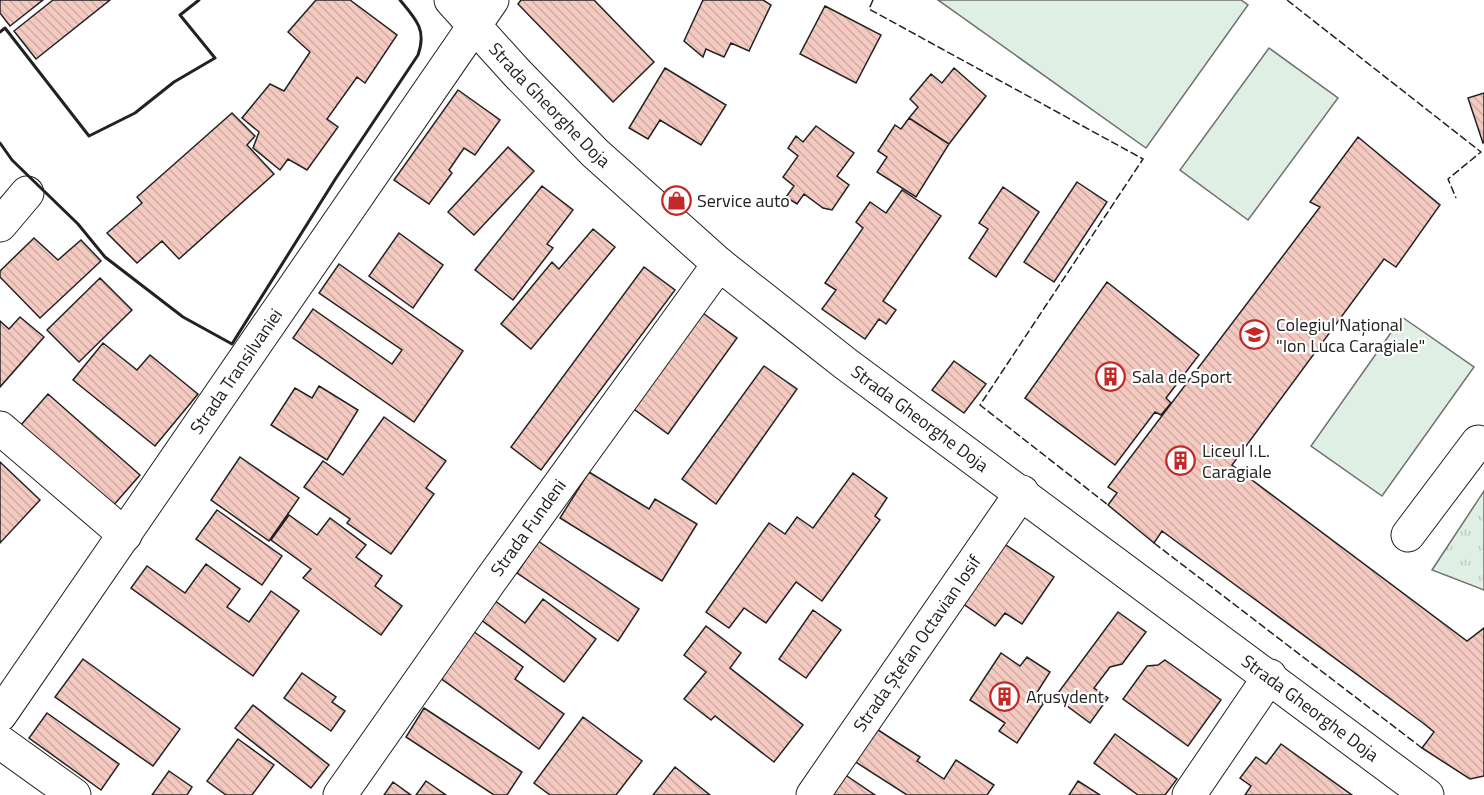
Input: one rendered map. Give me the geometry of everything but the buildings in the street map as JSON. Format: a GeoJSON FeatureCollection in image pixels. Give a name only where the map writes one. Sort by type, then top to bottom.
{"type":"FeatureCollection","features":[{"type":"Feature","properties":{"kind":"main road","name":"Strada Gheorghe Doja"},"geometry":{"type":"LineString","coordinates":[[451,0],[595,153],[719,264],[846,364],[1022,492],[1427,795]]}},
{"type":"Feature","properties":{"kind":"main road","name":"Strada Transilvaniei"},"geometry":{"type":"LineString","coordinates":[[0,715],[492,0]]}},
{"type":"Feature","properties":{"kind":"main road"},"geometry":{"type":"LineString","coordinates":[[0,225],[27,193]]}},
{"type":"Feature","properties":{"kind":"main road","name":"Strada Fundeni"},"geometry":{"type":"LineString","coordinates":[[340,795],[490,580],[719,264]]}},
{"type":"Feature","properties":{"kind":"main road"},"geometry":{"type":"LineString","coordinates":[[0,428],[125,535]]}},
{"type":"Feature","properties":{"kind":"main road"},"geometry":{"type":"LineString","coordinates":[[1408,535],[1478,442],[1484,445]]}},
{"type":"Feature","properties":{"kind":"main road","name":"Strada Ștefan Octavian Iosif"},"geometry":{"type":"LineString","coordinates":[[813,795],[1022,492]]}},
{"type":"Feature","properties":{"kind":"main road"},"geometry":{"type":"LineString","coordinates":[[1190,795],[1270,676]]}},
{"type":"Feature","properties":{"kind":"main road"},"geometry":{"type":"LineString","coordinates":[[0,742],[74,795]]}},
{"type":"Feature","properties":{"kind":"green space"},"geometry":{"type":"Polygon","coordinates":[[[938,0],[1241,0],[1248,5],[1146,148],[938,0]]]}},
{"type":"Feature","properties":{"kind":"green space"},"geometry":{"type":"Polygon","coordinates":[[[1269,48],[1338,98],[1248,220],[1180,170],[1269,48]]]}},
{"type":"Feature","properties":{"kind":"green space"},"geometry":{"type":"Polygon","coordinates":[[[1402,317],[1474,367],[1382,496],[1311,446],[1402,317]]]}},
{"type":"Feature","properties":{"kind":"green space"},"geometry":{"type":"Polygon","coordinates":[[[1484,491],[1484,590],[1432,570],[1484,491]]]}},
{"type":"Feature","properties":{"kind":"fence"},"geometry":{"type":"LineString","coordinates":[[873,0],[869,9],[1143,159],[980,405],[1108,505]]}},
{"type":"Feature","properties":{"kind":"fence"},"geometry":{"type":"LineString","coordinates":[[1287,0],[1481,152],[1448,179],[1456,198]]}},
{"type":"Feature","properties":{"kind":"fence"},"geometry":{"type":"LineString","coordinates":[[1154,543],[1422,748]]}},
{"type":"Feature","properties":{"kind":"wall"},"geometry":{"type":"LineString","coordinates":[[0,32],[5,28],[89,136],[135,113],[174,82],[215,58],[180,15],[199,0]]}},
{"type":"Feature","properties":{"kind":"wall"},"geometry":{"type":"LineString","coordinates":[[0,143],[12,160],[78,224],[105,257],[183,317],[232,344],[336,178],[418,55],[421,39],[418,25],[400,0]]}},
{"type":"Feature","properties":{"kind":"place","name":"Service auto"},"geometry":{"type":"Point","coordinates":[676,201]}},
{"type":"Feature","properties":{"kind":"place","name":"Colegiul Național \"Ion Luca Caragiale\""},"geometry":{"type":"Point","coordinates":[1255,335]}},
{"type":"Feature","properties":{"kind":"place","name":"Sala de Sport"},"geometry":{"type":"Point","coordinates":[1111,377]}},
{"type":"Feature","properties":{"kind":"place","name":"Liceul I.L. Caragiale"},"geometry":{"type":"Point","coordinates":[1181,461]}},
{"type":"Feature","properties":{"kind":"place","name":"Arusydent"},"geometry":{"type":"Point","coordinates":[1005,697]}}]}
